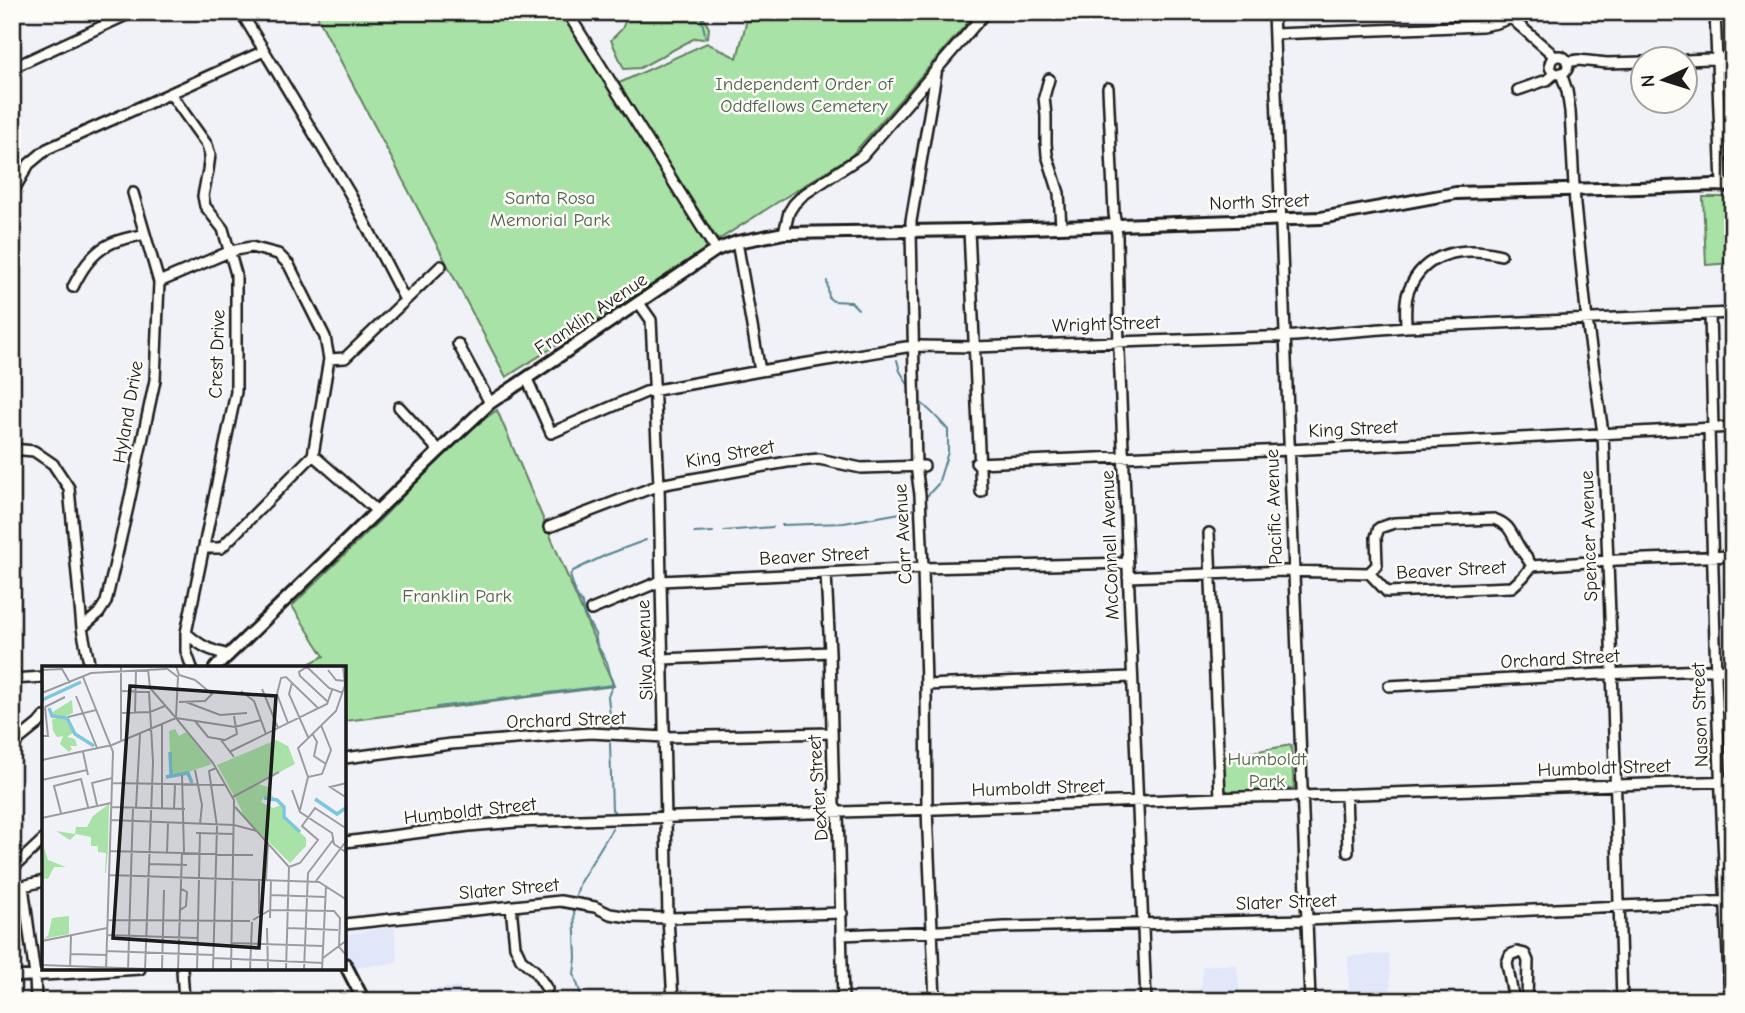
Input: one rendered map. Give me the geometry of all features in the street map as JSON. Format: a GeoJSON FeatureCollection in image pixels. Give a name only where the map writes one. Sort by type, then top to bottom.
{"type":"FeatureCollection","features":[{"type":"Feature","properties":{"kind":"main road","name":"North Street"},"geometry":{"type":"LineString","coordinates":[[785,233],[969,230],[1321,218],[1456,192],[1727,185]]}},
{"type":"Feature","properties":{"kind":"main road","name":"Franklin Avenue"},"geometry":{"type":"LineString","coordinates":[[217,666],[490,403],[716,250],[737,242],[785,233]]}},
{"type":"Feature","properties":{"kind":"main road"},"geometry":{"type":"LineString","coordinates":[[346,966],[364,1001]]}},
{"type":"Feature","properties":{"kind":"street"},"geometry":{"type":"LineString","coordinates":[[12,68],[133,12]]}},
{"type":"Feature","properties":{"kind":"street"},"geometry":{"type":"LineString","coordinates":[[241,12],[350,194],[405,300]]}},
{"type":"Feature","properties":{"kind":"street"},"geometry":{"type":"LineString","coordinates":[[567,12],[716,250]]}},
{"type":"Feature","properties":{"kind":"street"},"geometry":{"type":"LineString","coordinates":[[785,233],[789,212],[794,204],[803,195],[862,156],[986,12]]}},
{"type":"Feature","properties":{"kind":"street","name":"Pacific Avenue"},"geometry":{"type":"LineString","coordinates":[[1273,12],[1310,1001]]}},
{"type":"Feature","properties":{"kind":"street"},"geometry":{"type":"LineString","coordinates":[[1715,12],[1727,185]]}},
{"type":"Feature","properties":{"kind":"street"},"geometry":{"type":"LineString","coordinates":[[1274,34],[1482,26],[1497,23],[1509,15],[1554,57]]}},
{"type":"Feature","properties":{"kind":"street"},"geometry":{"type":"LineString","coordinates":[[12,193],[29,164],[47,149],[264,51]]}},
{"type":"Feature","properties":{"kind":"street"},"geometry":{"type":"LineString","coordinates":[[1518,90],[1566,70],[1567,62],[1562,56],[1554,57]]}},
{"type":"Feature","properties":{"kind":"street"},"geometry":{"type":"LineString","coordinates":[[1554,57],[1550,64],[1551,69],[1558,73]]}},
{"type":"Feature","properties":{"kind":"street"},"geometry":{"type":"LineString","coordinates":[[1700,60],[1733,58]]}},
{"type":"Feature","properties":{"kind":"street"},"geometry":{"type":"LineString","coordinates":[[1567,62],[1630,62]]}},
{"type":"Feature","properties":{"kind":"street","name":"Carr Avenue"},"geometry":{"type":"LineString","coordinates":[[935,1001],[911,221],[937,68]]}},
{"type":"Feature","properties":{"kind":"street","name":"Spencer Avenue"},"geometry":{"type":"LineString","coordinates":[[1558,73],[1567,91],[1570,110],[1574,190],[1587,320],[1603,433],[1622,1001]]}},
{"type":"Feature","properties":{"kind":"street"},"geometry":{"type":"LineString","coordinates":[[1049,79],[1044,97],[1046,143],[1059,193],[1061,227]]}},
{"type":"Feature","properties":{"kind":"street","name":"McConnell Avenue"},"geometry":{"type":"LineString","coordinates":[[1108,88],[1117,235],[1146,1001]]}},
{"type":"Feature","properties":{"kind":"street","name":"Crest Drive"},"geometry":{"type":"LineString","coordinates":[[170,93],[207,145],[210,155],[203,196],[205,206],[223,229],[236,274],[236,392],[186,633],[186,651],[191,666]]}},
{"type":"Feature","properties":{"kind":"street","name":"Hyland Drive"},"geometry":{"type":"LineString","coordinates":[[82,628],[99,613],[106,602],[155,380],[159,282],[133,194]]}},
{"type":"Feature","properties":{"kind":"street"},"geometry":{"type":"LineString","coordinates":[[969,230],[981,492]]}},
{"type":"Feature","properties":{"kind":"street"},"geometry":{"type":"LineString","coordinates":[[73,287],[91,258],[109,244],[145,234]]}},
{"type":"Feature","properties":{"kind":"street"},"geometry":{"type":"LineString","coordinates":[[737,242],[760,371]]}},
{"type":"Feature","properties":{"kind":"street"},"geometry":{"type":"LineString","coordinates":[[159,282],[230,251],[251,247],[278,254],[289,265],[326,337],[329,359],[313,456],[221,548],[204,548]]}},
{"type":"Feature","properties":{"kind":"street"},"geometry":{"type":"LineString","coordinates":[[1406,327],[1408,291],[1417,275],[1430,261],[1461,250],[1501,255]]}},
{"type":"Feature","properties":{"kind":"street"},"geometry":{"type":"LineString","coordinates":[[329,359],[345,358],[442,267]]}},
{"type":"Feature","properties":{"kind":"street","name":"Silva Avenue"},"geometry":{"type":"LineString","coordinates":[[639,303],[651,320],[659,485],[668,918],[673,1001]]}},
{"type":"Feature","properties":{"kind":"street","name":"Wright Street"},"geometry":{"type":"LineString","coordinates":[[527,379],[551,433],[646,392],[914,347],[1284,335],[1733,313]]}},
{"type":"Feature","properties":{"kind":"street","name":"Nason Street"},"geometry":{"type":"LineString","coordinates":[[1710,314],[1716,670],[1729,901],[1730,1001]]}},
{"type":"Feature","properties":{"kind":"street"},"geometry":{"type":"LineString","coordinates":[[458,344],[490,403]]}},
{"type":"Feature","properties":{"kind":"street"},"geometry":{"type":"LineString","coordinates":[[399,407],[439,451]]}},
{"type":"Feature","properties":{"kind":"street","name":"King Street"},"geometry":{"type":"LineString","coordinates":[[978,463],[1733,428]]}},
{"type":"Feature","properties":{"kind":"street"},"geometry":{"type":"LineString","coordinates":[[12,449],[34,451],[53,464],[69,488],[82,628],[90,666]]}},
{"type":"Feature","properties":{"kind":"street"},"geometry":{"type":"LineString","coordinates":[[313,456],[377,511]]}},
{"type":"Feature","properties":{"kind":"street","name":"King Street"},"geometry":{"type":"LineString","coordinates":[[549,527],[659,485],[787,462],[819,459],[861,468],[920,466]]}},
{"type":"Feature","properties":{"kind":"street"},"geometry":{"type":"LineString","coordinates":[[1369,573],[1377,565],[1376,537],[1379,528],[1394,523],[1494,519],[1511,530],[1532,566]]}},
{"type":"Feature","properties":{"kind":"street"},"geometry":{"type":"LineString","coordinates":[[1209,533],[1220,798]]}},
{"type":"Feature","properties":{"kind":"street","name":"Beaver Street"},"geometry":{"type":"LineString","coordinates":[[1128,577],[1294,572],[1369,573],[1387,592],[1512,587],[1532,566],[1733,556]]}},
{"type":"Feature","properties":{"kind":"street","name":"Beaver Street"},"geometry":{"type":"LineString","coordinates":[[591,610],[661,581],[923,568],[1128,562]]}},
{"type":"Feature","properties":{"kind":"street","name":"Dexter Street"},"geometry":{"type":"LineString","coordinates":[[826,574],[834,806],[838,812],[843,1001]]}},
{"type":"Feature","properties":{"kind":"street"},"geometry":{"type":"LineString","coordinates":[[186,633],[213,652],[229,655]]}},
{"type":"Feature","properties":{"kind":"street"},"geometry":{"type":"LineString","coordinates":[[662,659],[830,652]]}},
{"type":"Feature","properties":{"kind":"street","name":"Orchard Street"},"geometry":{"type":"LineString","coordinates":[[1389,686],[1733,669]]}},
{"type":"Feature","properties":{"kind":"street"},"geometry":{"type":"LineString","coordinates":[[12,679],[42,677]]}},
{"type":"Feature","properties":{"kind":"street"},"geometry":{"type":"LineString","coordinates":[[926,685],[1132,677]]}},
{"type":"Feature","properties":{"kind":"street"},"geometry":{"type":"LineString","coordinates":[[12,745],[42,719]]}},
{"type":"Feature","properties":{"kind":"street","name":"Orchard Street"},"geometry":{"type":"LineString","coordinates":[[346,758],[451,744],[590,733],[665,737],[831,733]]}},
{"type":"Feature","properties":{"kind":"street","name":"Humboldt Street"},"geometry":{"type":"LineString","coordinates":[[346,842],[516,822],[1733,781]]}},
{"type":"Feature","properties":{"kind":"street"},"geometry":{"type":"LineString","coordinates":[[1346,794],[1348,852]]}},
{"type":"Feature","properties":{"kind":"street"},"geometry":{"type":"LineString","coordinates":[[12,869],[42,841]]}},
{"type":"Feature","properties":{"kind":"street"},"geometry":{"type":"LineString","coordinates":[[36,1001],[23,886],[42,881]]}},
{"type":"Feature","properties":{"kind":"street","name":"Slater Street"},"geometry":{"type":"LineString","coordinates":[[346,924],[560,901],[629,917],[842,913]]}},
{"type":"Feature","properties":{"kind":"street","name":"Slater Street"},"geometry":{"type":"LineString","coordinates":[[841,935],[1004,927],[1307,920],[1729,901]]}},
{"type":"Feature","properties":{"kind":"street"},"geometry":{"type":"LineString","coordinates":[[511,906],[515,947],[521,959],[535,971],[547,989]]}},
{"type":"Feature","properties":{"kind":"street"},"geometry":{"type":"LineString","coordinates":[[1514,1001],[1507,963],[1510,956],[1517,952],[1525,954],[1528,961],[1527,1001]]}},
{"type":"Feature","properties":{"kind":"street"},"geometry":{"type":"LineString","coordinates":[[12,977],[110,971]]}},
{"type":"Feature","properties":{"kind":"street"},"geometry":{"type":"LineString","coordinates":[[181,971],[184,1001]]}},
{"type":"Feature","properties":{"kind":"shaded area"},"geometry":{"type":"Polygon","coordinates":[[[394,927],[398,963],[354,968],[346,953],[346,934],[394,927]]]}},
{"type":"Feature","properties":{"kind":"shaded area"},"geometry":{"type":"Polygon","coordinates":[[[1389,954],[1391,1001],[1349,1001],[1348,956],[1389,954]]]}},
{"type":"Feature","properties":{"kind":"shaded area"},"geometry":{"type":"Polygon","coordinates":[[[1236,964],[1240,998],[1299,995],[1299,1001],[1187,1001],[1195,999],[1202,982],[1202,966],[1236,964]]]}},
{"type":"Feature","properties":{"kind":"shaded area"},"geometry":{"type":"Polygon","coordinates":[[[461,986],[462,1001],[375,1001],[374,997],[461,986]]]}},
{"type":"Feature","properties":{"kind":"shaded area"},"geometry":{"type":"Polygon","coordinates":[[[1448,990],[1461,1001],[1427,1001],[1426,991],[1448,990]]]}},
{"type":"Feature","properties":{"kind":"green space","name":"Santa Rosa Memorial Park"},"geometry":{"type":"Polygon","coordinates":[[[315,12],[562,12],[688,213],[706,246],[705,249],[506,377],[315,12]]]}},
{"type":"Feature","properties":{"kind":"green space"},"geometry":{"type":"Polygon","coordinates":[[[704,12],[703,17],[709,28],[708,37],[695,38],[640,68],[624,69],[611,40],[622,29],[628,14],[704,12]]]}},
{"type":"Feature","properties":{"kind":"green space","name":"Independent Order of Oddfellows Cemetery"},"geometry":{"type":"Polygon","coordinates":[[[749,12],[977,12],[852,155],[718,240],[617,84],[707,43],[737,58],[749,12]]]}},
{"type":"Feature","properties":{"kind":"green space"},"geometry":{"type":"Polygon","coordinates":[[[1703,197],[1733,197],[1733,263],[1706,265],[1703,197]]]}},
{"type":"Feature","properties":{"kind":"green space","name":"Franklin Park"},"geometry":{"type":"Polygon","coordinates":[[[497,410],[614,686],[346,721],[346,666],[305,666],[324,656],[292,606],[467,433],[497,410]]]}},
{"type":"Feature","properties":{"kind":"green space","name":"Humboldt Park"},"geometry":{"type":"Polygon","coordinates":[[[1291,745],[1294,788],[1230,793],[1224,789],[1224,757],[1291,745]]]}},
{"type":"Feature","properties":{"kind":"waterway"},"geometry":{"type":"LineString","coordinates":[[702,12],[706,38]]}},
{"type":"Feature","properties":{"kind":"waterway"},"geometry":{"type":"LineString","coordinates":[[827,281],[829,298],[833,301],[851,302],[858,309]]}},
{"type":"Feature","properties":{"kind":"waterway"},"geometry":{"type":"LineString","coordinates":[[897,360],[910,388]]}},
{"type":"Feature","properties":{"kind":"waterway"},"geometry":{"type":"LineString","coordinates":[[921,403],[948,430],[948,452],[938,484],[927,496]]}},
{"type":"Feature","properties":{"kind":"waterway"},"geometry":{"type":"LineString","coordinates":[[782,525],[844,523],[912,509]]}},
{"type":"Feature","properties":{"kind":"waterway"},"geometry":{"type":"LineString","coordinates":[[724,531],[773,527]]}},
{"type":"Feature","properties":{"kind":"waterway"},"geometry":{"type":"LineString","coordinates":[[694,533],[713,532]]}},
{"type":"Feature","properties":{"kind":"waterway"},"geometry":{"type":"LineString","coordinates":[[611,726],[608,696],[613,685],[607,662],[597,645],[570,575],[606,555],[646,540]]}},
{"type":"Feature","properties":{"kind":"waterway"},"geometry":{"type":"LineString","coordinates":[[437,707],[613,685]]}},
{"type":"Feature","properties":{"kind":"waterway"},"geometry":{"type":"LineString","coordinates":[[610,743],[614,811]]}},
{"type":"Feature","properties":{"kind":"waterway"},"geometry":{"type":"LineString","coordinates":[[576,895],[580,882],[612,829]]}},
{"type":"Feature","properties":{"kind":"waterway"},"geometry":{"type":"LineString","coordinates":[[574,909],[574,974],[583,1001]]}}]}
